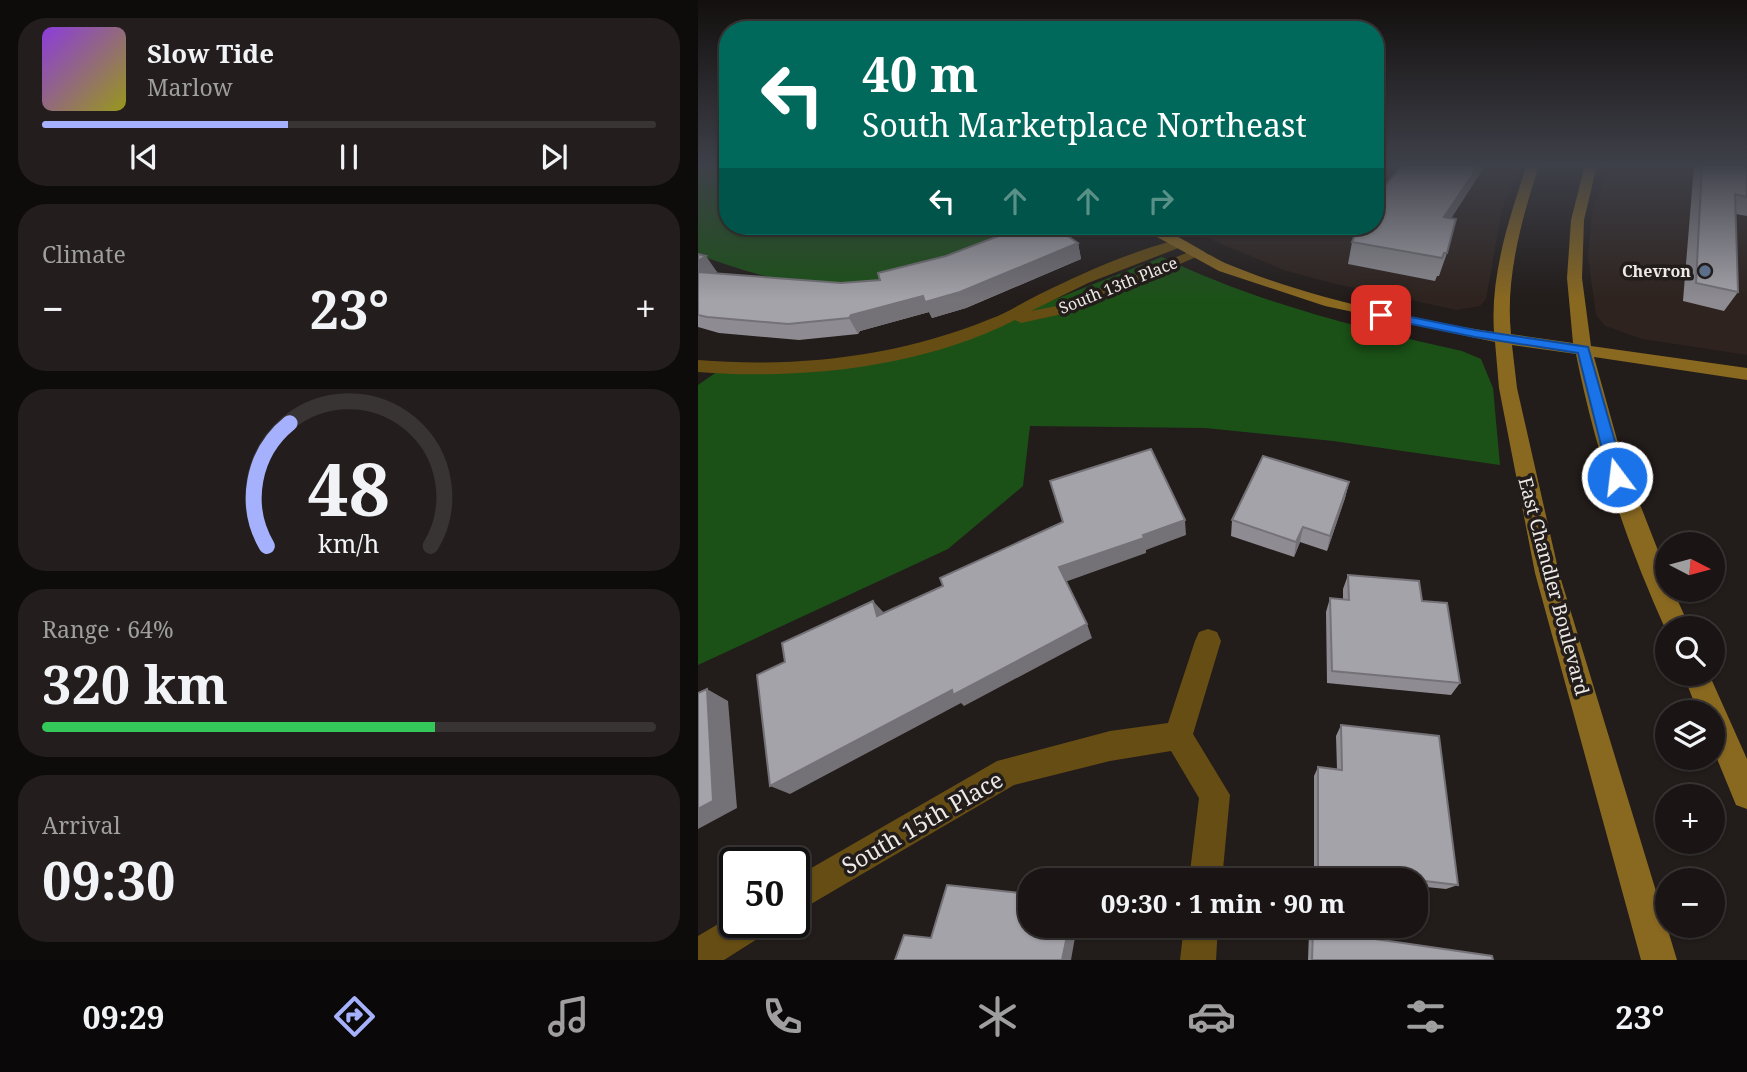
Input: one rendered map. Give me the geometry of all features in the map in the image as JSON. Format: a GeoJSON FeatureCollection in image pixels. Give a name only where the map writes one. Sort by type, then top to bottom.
{"type":"FeatureCollection","features":[{"type":"Feature","properties":{"kind":"main road","name":"East Chandler Boulevard"},"geometry":{"type":"LineString","coordinates":[[1518,210],[1505,263],[1500,306],[1508,388],[1547,573],[1659,960]]}},
{"type":"Feature","properties":{"kind":"main road"},"geometry":{"type":"LineString","coordinates":[[1581,210],[1575,237],[1576,318],[1617,477],[1672,616]]}},
{"type":"Feature","properties":{"kind":"main road"},"geometry":{"type":"LineString","coordinates":[[1160,235],[1246,277],[1331,303],[1504,338],[1747,374]]}},
{"type":"Feature","properties":{"kind":"main road"},"geometry":{"type":"LineString","coordinates":[[1725,743],[1747,794]]}},
{"type":"Feature","properties":{"kind":"street","name":"South 13th Place"},"geometry":{"type":"LineString","coordinates":[[998,322],[1071,285],[1176,244]]}},
{"type":"Feature","properties":{"kind":"street","name":"South 13th Place"},"geometry":{"type":"LineString","coordinates":[[698,366],[770,370],[869,359],[903,352],[998,322],[1061,310],[1196,254]]}},
{"type":"Feature","properties":{"kind":"street"},"geometry":{"type":"LineString","coordinates":[[1207,868],[1214,795],[1178,736],[1208,641]]}},
{"type":"Feature","properties":{"kind":"street","name":"South 15th Place"},"geometry":{"type":"LineString","coordinates":[[810,888],[1008,772],[1109,746],[1178,736]]}},
{"type":"Feature","properties":{"kind":"street"},"geometry":{"type":"LineString","coordinates":[[698,956],[727,938]]}},
{"type":"Feature","properties":{"kind":"street"},"geometry":{"type":"LineString","coordinates":[[1198,960],[1200,938]]}},
{"type":"Feature","properties":{"kind":"shaded area"},"geometry":{"type":"Polygon","coordinates":[[[1384,210],[1502,210],[1486,299],[1480,306],[1456,310],[1284,270],[1200,235],[1384,235],[1384,210]]]}},
{"type":"Feature","properties":{"kind":"shaded area"},"geometry":{"type":"Polygon","coordinates":[[[1593,210],[1747,210],[1747,355],[1642,339],[1605,326],[1596,315],[1588,257],[1593,210]]]}},
{"type":"Feature","properties":{"kind":"green space"},"geometry":{"type":"Polygon","coordinates":[[[698,210],[719,210],[719,235],[1017,235],[930,266],[872,281],[844,285],[786,281],[698,255],[698,210]]]}},
{"type":"Feature","properties":{"kind":"green space"},"geometry":{"type":"Polygon","coordinates":[[[1162,257],[1235,288],[1309,313],[1462,351],[1481,359],[1493,388],[1500,465],[1333,441],[1205,428],[1030,426],[1023,486],[948,549],[698,665],[698,385],[721,369],[869,359],[998,322],[1162,257]]]}},
{"type":"Feature","properties":{"kind":"building"},"geometry":{"type":"Polygon","coordinates":[[[1384,210],[1449,210],[1444,217],[1456,219],[1447,253],[1444,253],[1442,258],[1352,242],[1355,235],[1384,235],[1384,210]]]}},
{"type":"Feature","properties":{"kind":"building"},"geometry":{"type":"Polygon","coordinates":[[[1700,210],[1735,210],[1738,292],[1696,283],[1700,210]]]}},
{"type":"Feature","properties":{"kind":"building"},"geometry":{"type":"Polygon","coordinates":[[[1001,235],[1066,235],[1078,243],[960,292],[925,302],[923,296],[851,315],[849,318],[788,324],[698,315],[698,272],[841,283],[880,280],[878,273],[946,256],[1001,235]]]}},
{"type":"Feature","properties":{"kind":"building"},"geometry":{"type":"Polygon","coordinates":[[[1151,449],[1185,520],[1143,535],[1144,538],[1059,567],[1087,624],[953,695],[952,690],[770,786],[757,675],[785,662],[782,643],[873,601],[877,616],[943,586],[940,578],[1063,522],[1050,481],[1151,449]]]}},
{"type":"Feature","properties":{"kind":"building"},"geometry":{"type":"Polygon","coordinates":[[[1263,456],[1349,482],[1330,536],[1303,527],[1296,542],[1232,520],[1263,456]]]}},
{"type":"Feature","properties":{"kind":"building"},"geometry":{"type":"Polygon","coordinates":[[[1348,575],[1419,581],[1422,601],[1447,603],[1460,683],[1332,671],[1330,598],[1349,600],[1348,575]]]}},
{"type":"Feature","properties":{"kind":"building"},"geometry":{"type":"Polygon","coordinates":[[[707,689],[713,801],[698,809],[698,693],[707,689]]]}},
{"type":"Feature","properties":{"kind":"building"},"geometry":{"type":"Polygon","coordinates":[[[1341,725],[1439,736],[1458,885],[1428,881],[1428,868],[1318,868],[1318,767],[1342,770],[1341,725]]]}},
{"type":"Feature","properties":{"kind":"building"},"geometry":{"type":"Polygon","coordinates":[[[947,885],[1018,893],[1018,938],[1067,938],[1062,960],[895,960],[904,935],[931,938],[947,885]]]}},
{"type":"Feature","properties":{"kind":"building"},"geometry":{"type":"Polygon","coordinates":[[[1313,938],[1368,938],[1492,956],[1493,960],[1312,960],[1313,938]]]}},
{"type":"Feature","properties":{"kind":"place","name":"Chevron"},"geometry":{"type":"Point","coordinates":[1705,271]}},
{"type":"Feature","properties":{"kind":"route"},"geometry":{"type":"LineString","coordinates":[[1381,315],[1475,334],[1584,349],[1617,477]]}}]}
